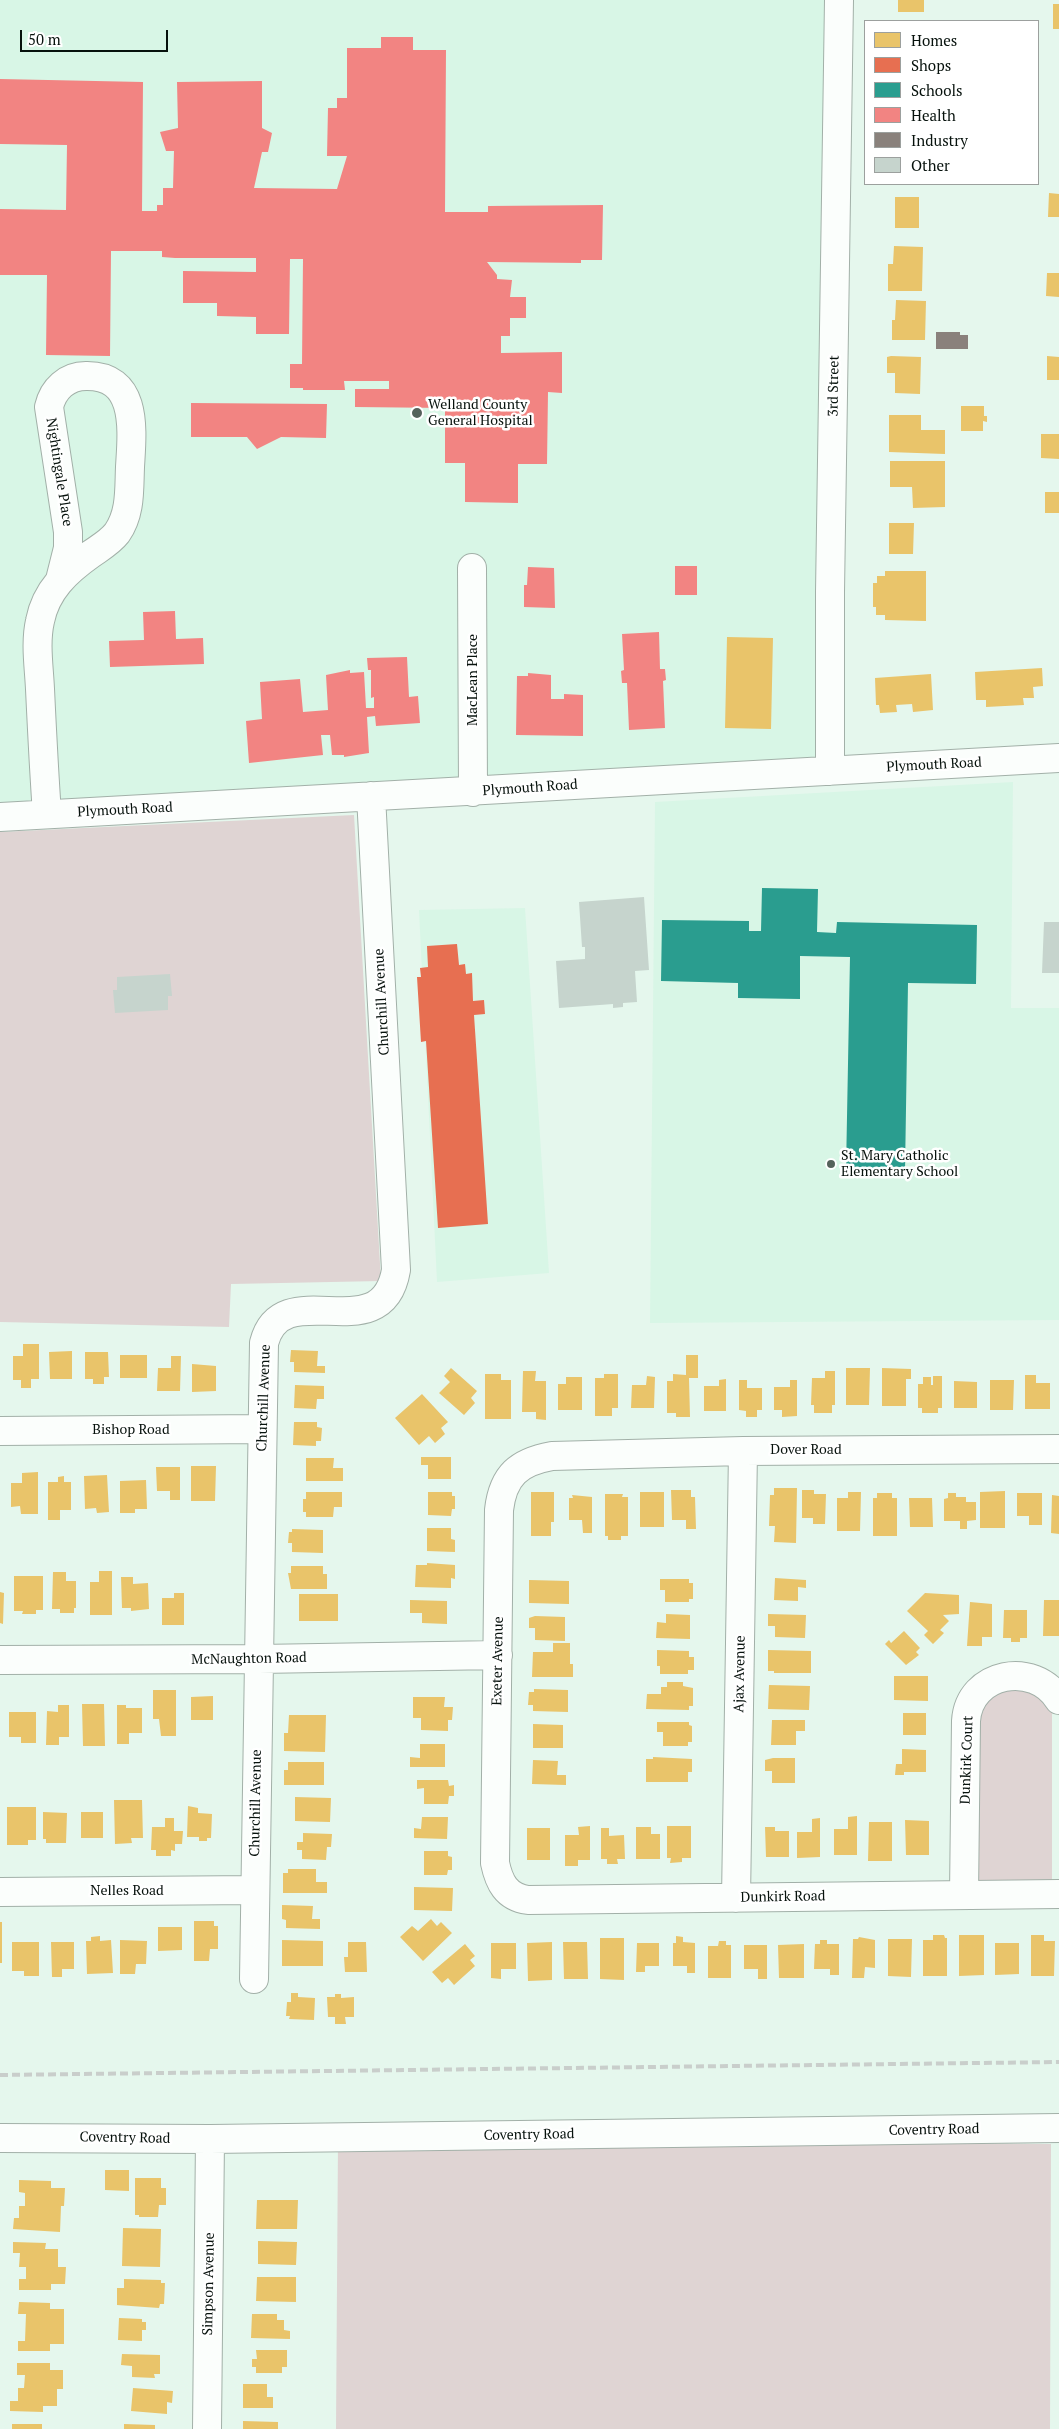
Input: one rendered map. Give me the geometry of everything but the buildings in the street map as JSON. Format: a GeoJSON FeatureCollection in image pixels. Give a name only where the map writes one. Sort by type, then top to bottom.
{"type":"FeatureCollection","features":[{"type":"Feature","properties":{"kind":"street","name":"3rd Street"},"geometry":{"type":"LineString","coordinates":[[830,771],[830,600],[839,0]]}},
{"type":"Feature","properties":{"kind":"street","name":"Nightingale Place"},"geometry":{"type":"LineString","coordinates":[[47,814],[38,637],[44,606],[60,580],[72,568],[110,540],[122,525],[128,507],[132,422],[130,407],[123,394],[112,383],[90,376],[76,377],[65,382],[56,390],[49,407],[68,532],[67,556],[60,580]]}},
{"type":"Feature","properties":{"kind":"street","name":"MacLean Place"},"geometry":{"type":"LineString","coordinates":[[472,568],[473,792]]}},
{"type":"Feature","properties":{"kind":"street","name":"Plymouth Road"},"geometry":{"type":"LineString","coordinates":[[0,817],[1059,758]]}},
{"type":"Feature","properties":{"kind":"street","name":"Churchill Avenue"},"geometry":{"type":"LineString","coordinates":[[254,1979],[263,1355],[267,1334],[271,1326],[282,1317],[296,1312],[360,1310],[378,1305],[388,1295],[396,1270],[371,796]]}},
{"type":"Feature","properties":{"kind":"street","name":"Bishop Road"},"geometry":{"type":"LineString","coordinates":[[0,1431],[262,1429]]}},
{"type":"Feature","properties":{"kind":"street","name":"Dover Road"},"geometry":{"type":"LineString","coordinates":[[552,1456],[743,1451],[1059,1449]]}},
{"type":"Feature","properties":{"kind":"street","name":"Ajax Avenue"},"geometry":{"type":"LineString","coordinates":[[736,1898],[743,1451]]}},
{"type":"Feature","properties":{"kind":"street","name":"Exeter Avenue"},"geometry":{"type":"LineString","coordinates":[[508,1892],[499,1880],[495,1863],[501,1495],[509,1477],[521,1466],[537,1459],[552,1456]]}},
{"type":"Feature","properties":{"kind":"street","name":"McNaughton Road"},"geometry":{"type":"LineString","coordinates":[[0,1660],[259,1659],[498,1654]]}},
{"type":"Feature","properties":{"kind":"street","name":"Dunkirk Court"},"geometry":{"type":"LineString","coordinates":[[964,1895],[966,1721],[970,1702],[988,1683],[1000,1678],[1017,1675],[1042,1683],[1059,1700]]}},
{"type":"Feature","properties":{"kind":"street","name":"Nelles Road"},"geometry":{"type":"LineString","coordinates":[[0,1892],[255,1890]]}},
{"type":"Feature","properties":{"kind":"street","name":"Dunkirk Road"},"geometry":{"type":"LineString","coordinates":[[508,1892],[528,1900],[1059,1894]]}},
{"type":"Feature","properties":{"kind":"street","name":"Coventry Road"},"geometry":{"type":"LineString","coordinates":[[0,2138],[210,2139],[1059,2128]]}},
{"type":"Feature","properties":{"kind":"street","name":"Simpson Avenue"},"geometry":{"type":"LineString","coordinates":[[207,2429],[210,2139]]}},
{"type":"Feature","properties":{"kind":"shaded area","name":"Welland County General Hospital"},"geometry":{"type":"Polygon","coordinates":[[[0,0],[839,0],[830,771],[0,817],[0,0]]]}},
{"type":"Feature","properties":{"kind":"shaded area","name":"St. Mary Catholic Elementary School"},"geometry":{"type":"Polygon","coordinates":[[[1013,782],[1011,1008],[1059,1008],[1059,1320],[650,1323],[655,802],[1013,782]]]}},
{"type":"Feature","properties":{"kind":"shaded area"},"geometry":{"type":"Polygon","coordinates":[[[354,815],[381,1281],[231,1284],[229,1327],[0,1322],[0,832],[354,815]]]}},
{"type":"Feature","properties":{"kind":"shaded area"},"geometry":{"type":"Polygon","coordinates":[[[525,908],[549,1273],[437,1282],[419,910],[525,908]]]}},
{"type":"Feature","properties":{"kind":"shaded area"},"geometry":{"type":"Polygon","coordinates":[[[1002,1688],[1030,1688],[1052,1705],[1052,1882],[978,1883],[980,1720],[983,1701],[1002,1688]]]}},
{"type":"Feature","properties":{"kind":"shaded area"},"geometry":{"type":"Polygon","coordinates":[[[338,2139],[1051,2144],[1050,2429],[336,2429],[338,2139]]]}},
{"type":"Feature","properties":{"kind":"railway"},"geometry":{"type":"LineString","coordinates":[[0,2075],[1059,2062]]}},
{"type":"Feature","properties":{"kind":"place","name":"Welland County General Hospital"},"geometry":{"type":"Point","coordinates":[417,413]}},
{"type":"Feature","properties":{"kind":"place","name":"St. Mary Catholic Elementary School"},"geometry":{"type":"Point","coordinates":[831,1164]}}]}
